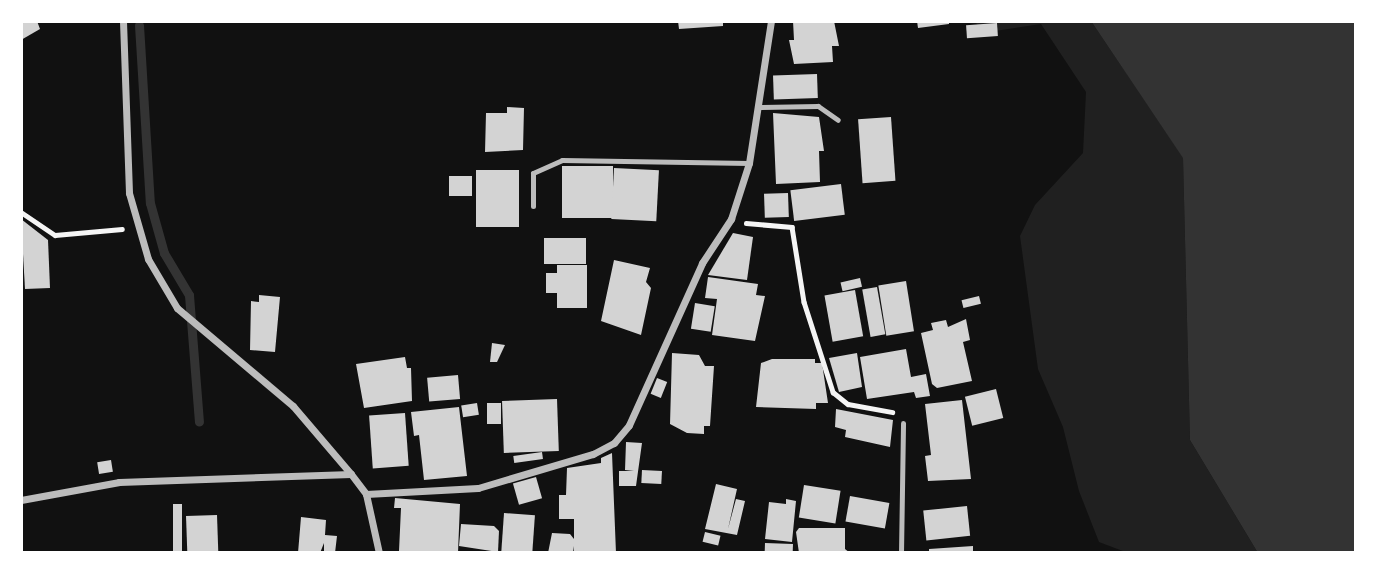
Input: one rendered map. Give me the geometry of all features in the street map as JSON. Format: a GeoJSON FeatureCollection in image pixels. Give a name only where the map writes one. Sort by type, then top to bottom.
{"type":"FeatureCollection","features":[{"type":"Feature","properties":{"kind":"street"},"geometry":{"type":"LineString","coordinates":[[123,21],[129,193],[137,227],[160,282],[177,308],[293,406],[351,474],[366,494],[379,553]]}},
{"type":"Feature","properties":{"kind":"street"},"geometry":{"type":"LineString","coordinates":[[366,494],[478,488],[593,454],[614,443],[629,425],[702,263],[731,219],[749,163],[760,107],[771,21]]}},
{"type":"Feature","properties":{"kind":"street"},"geometry":{"type":"LineString","coordinates":[[21,500],[119,482],[351,474]]}},
{"type":"Feature","properties":{"kind":"lane"},"geometry":{"type":"LineString","coordinates":[[760,107],[818,106],[838,120]]}},
{"type":"Feature","properties":{"kind":"lane"},"geometry":{"type":"LineString","coordinates":[[533,206],[533,173],[562,160],[749,163]]}},
{"type":"Feature","properties":{"kind":"lane"},"geometry":{"type":"LineString","coordinates":[[901,553],[903,423]]}},
{"type":"Feature","properties":{"kind":"path"},"geometry":{"type":"LineString","coordinates":[[21,212],[55,235],[137,227]]}},
{"type":"Feature","properties":{"kind":"path"},"geometry":{"type":"LineString","coordinates":[[731,219],[757,226],[792,227],[804,302],[833,393],[848,404],[892,411],[903,423]]}},
{"type":"Feature","properties":{"kind":"shaded area"},"geometry":{"type":"Polygon","coordinates":[[[975,21],[1091,21],[1183,157],[1190,440],[1258,553],[1128,553],[1099,542],[1079,491],[1063,427],[1038,369],[1020,236],[1035,205],[1083,153],[1086,92],[1041,24],[982,33],[975,21]]]}},
{"type":"Feature","properties":{"kind":"shaded area"},"geometry":{"type":"Polygon","coordinates":[[[1091,21],[1356,21],[1356,553],[1258,553],[1190,440],[1183,158],[1091,21]]]}},
{"type":"Feature","properties":{"kind":"building"},"geometry":{"type":"Polygon","coordinates":[[[21,21],[37,21],[40,29],[21,40],[21,21]]]}},
{"type":"Feature","properties":{"kind":"building"},"geometry":{"type":"Polygon","coordinates":[[[678,21],[723,21],[723,26],[679,29],[678,21]]]}},
{"type":"Feature","properties":{"kind":"building"},"geometry":{"type":"Polygon","coordinates":[[[793,21],[834,21],[839,46],[832,46],[833,62],[794,64],[789,40],[794,40],[793,21]]]}},
{"type":"Feature","properties":{"kind":"building"},"geometry":{"type":"Polygon","coordinates":[[[917,21],[949,21],[949,24],[918,28],[917,21]]]}},
{"type":"Feature","properties":{"kind":"building"},"geometry":{"type":"Polygon","coordinates":[[[997,23],[998,36],[967,38],[966,25],[997,23]]]}},
{"type":"Feature","properties":{"kind":"building"},"geometry":{"type":"Polygon","coordinates":[[[817,74],[818,98],[774,100],[773,76],[817,74]]]}},
{"type":"Feature","properties":{"kind":"building"},"geometry":{"type":"Polygon","coordinates":[[[507,107],[524,108],[523,150],[485,152],[486,113],[507,113],[507,107]]]}},
{"type":"Feature","properties":{"kind":"building"},"geometry":{"type":"Polygon","coordinates":[[[773,113],[819,117],[824,151],[819,151],[820,182],[776,184],[773,113]]]}},
{"type":"Feature","properties":{"kind":"building"},"geometry":{"type":"Polygon","coordinates":[[[891,117],[895,181],[863,183],[858,119],[891,117]]]}},
{"type":"Feature","properties":{"kind":"building"},"geometry":{"type":"Polygon","coordinates":[[[562,166],[613,166],[613,218],[562,218],[562,166]]]}},
{"type":"Feature","properties":{"kind":"building"},"geometry":{"type":"Polygon","coordinates":[[[614,168],[659,170],[656,221],[611,219],[614,168]]]}},
{"type":"Feature","properties":{"kind":"building"},"geometry":{"type":"Polygon","coordinates":[[[476,170],[519,170],[519,227],[476,227],[476,170]]]}},
{"type":"Feature","properties":{"kind":"building"},"geometry":{"type":"Polygon","coordinates":[[[449,176],[472,176],[472,196],[449,196],[449,176]]]}},
{"type":"Feature","properties":{"kind":"building"},"geometry":{"type":"Polygon","coordinates":[[[841,184],[845,215],[794,221],[790,190],[841,184]]]}},
{"type":"Feature","properties":{"kind":"building"},"geometry":{"type":"Polygon","coordinates":[[[788,193],[789,217],[765,218],[764,194],[788,193]]]}},
{"type":"Feature","properties":{"kind":"building"},"geometry":{"type":"Polygon","coordinates":[[[21,219],[48,240],[50,288],[25,289],[21,219]]]}},
{"type":"Feature","properties":{"kind":"building"},"geometry":{"type":"Polygon","coordinates":[[[733,233],[753,237],[747,280],[708,275],[733,233]]]}},
{"type":"Feature","properties":{"kind":"building"},"geometry":{"type":"Polygon","coordinates":[[[544,238],[586,238],[586,264],[544,264],[544,238]]]}},
{"type":"Feature","properties":{"kind":"building"},"geometry":{"type":"Polygon","coordinates":[[[614,260],[650,268],[646,282],[651,288],[641,335],[601,321],[614,260]]]}},
{"type":"Feature","properties":{"kind":"building"},"geometry":{"type":"Polygon","coordinates":[[[557,265],[587,265],[587,308],[557,308],[557,293],[546,293],[546,273],[557,273],[557,265]]]}},
{"type":"Feature","properties":{"kind":"building"},"geometry":{"type":"Polygon","coordinates":[[[708,277],[758,284],[756,295],[765,296],[755,341],[712,335],[717,299],[705,298],[708,277]]]}},
{"type":"Feature","properties":{"kind":"building"},"geometry":{"type":"Polygon","coordinates":[[[860,278],[862,287],[843,291],[841,282],[860,278]]]}},
{"type":"Feature","properties":{"kind":"building"},"geometry":{"type":"Polygon","coordinates":[[[906,281],[914,331],[886,336],[878,285],[906,281]]]}},
{"type":"Feature","properties":{"kind":"building"},"geometry":{"type":"Polygon","coordinates":[[[877,287],[885,334],[871,337],[862,290],[877,287]]]}},
{"type":"Feature","properties":{"kind":"building"},"geometry":{"type":"Polygon","coordinates":[[[855,290],[863,336],[833,342],[824,295],[855,290]]]}},
{"type":"Feature","properties":{"kind":"building"},"geometry":{"type":"Polygon","coordinates":[[[259,295],[280,297],[275,352],[250,350],[251,301],[259,302],[259,295]]]}},
{"type":"Feature","properties":{"kind":"building"},"geometry":{"type":"Polygon","coordinates":[[[979,296],[981,304],[963,308],[962,300],[979,296]]]}},
{"type":"Feature","properties":{"kind":"building"},"geometry":{"type":"Polygon","coordinates":[[[695,303],[715,306],[711,332],[691,329],[695,303]]]}},
{"type":"Feature","properties":{"kind":"building"},"geometry":{"type":"Polygon","coordinates":[[[966,319],[970,340],[963,342],[972,381],[937,388],[932,384],[921,333],[933,330],[931,323],[946,320],[948,327],[966,319]]]}},
{"type":"Feature","properties":{"kind":"building"},"geometry":{"type":"Polygon","coordinates":[[[492,343],[505,345],[497,362],[490,362],[492,343]]]}},
{"type":"Feature","properties":{"kind":"building"},"geometry":{"type":"Polygon","coordinates":[[[906,349],[911,377],[926,374],[930,396],[916,398],[914,392],[867,399],[860,357],[906,349]]]}},
{"type":"Feature","properties":{"kind":"building"},"geometry":{"type":"Polygon","coordinates":[[[672,353],[699,355],[705,366],[714,366],[710,426],[704,426],[704,434],[687,433],[670,424],[672,353]]]}},
{"type":"Feature","properties":{"kind":"building"},"geometry":{"type":"Polygon","coordinates":[[[857,353],[862,387],[839,392],[829,358],[857,353]]]}},
{"type":"Feature","properties":{"kind":"building"},"geometry":{"type":"Polygon","coordinates":[[[405,357],[407,368],[411,368],[412,401],[364,408],[356,364],[405,357]]]}},
{"type":"Feature","properties":{"kind":"building"},"geometry":{"type":"Polygon","coordinates":[[[772,359],[815,359],[815,363],[822,363],[828,403],[816,403],[816,409],[756,407],[761,363],[772,359]]]}},
{"type":"Feature","properties":{"kind":"building"},"geometry":{"type":"Polygon","coordinates":[[[458,375],[460,399],[429,402],[427,378],[458,375]]]}},
{"type":"Feature","properties":{"kind":"building"},"geometry":{"type":"Polygon","coordinates":[[[657,378],[667,382],[661,398],[651,394],[657,378]]]}},
{"type":"Feature","properties":{"kind":"building"},"geometry":{"type":"Polygon","coordinates":[[[996,389],[1003,418],[972,426],[965,397],[996,389]]]}},
{"type":"Feature","properties":{"kind":"building"},"geometry":{"type":"Polygon","coordinates":[[[557,399],[559,451],[504,453],[502,401],[557,399]]]}},
{"type":"Feature","properties":{"kind":"building"},"geometry":{"type":"Polygon","coordinates":[[[962,400],[971,479],[928,481],[925,456],[931,455],[925,404],[962,400]]]}},
{"type":"Feature","properties":{"kind":"building"},"geometry":{"type":"Polygon","coordinates":[[[477,403],[479,415],[463,417],[461,406],[477,403]]]}},
{"type":"Feature","properties":{"kind":"building"},"geometry":{"type":"Polygon","coordinates":[[[487,403],[501,403],[501,424],[487,424],[487,403]]]}},
{"type":"Feature","properties":{"kind":"building"},"geometry":{"type":"Polygon","coordinates":[[[459,407],[467,476],[424,480],[419,435],[414,436],[411,412],[459,407]]]}},
{"type":"Feature","properties":{"kind":"building"},"geometry":{"type":"Polygon","coordinates":[[[836,409],[893,420],[890,447],[845,437],[846,430],[835,427],[836,409]]]}},
{"type":"Feature","properties":{"kind":"building"},"geometry":{"type":"Polygon","coordinates":[[[405,413],[409,466],[373,468],[369,416],[405,413]]]}},
{"type":"Feature","properties":{"kind":"building"},"geometry":{"type":"Polygon","coordinates":[[[626,442],[642,443],[636,486],[619,486],[619,471],[634,471],[625,470],[626,442]]]}},
{"type":"Feature","properties":{"kind":"building"},"geometry":{"type":"Polygon","coordinates":[[[542,452],[543,459],[514,463],[513,456],[542,452]]]}},
{"type":"Feature","properties":{"kind":"building"},"geometry":{"type":"Polygon","coordinates":[[[612,453],[616,553],[574,553],[573,546],[573,553],[548,553],[552,533],[570,534],[574,539],[574,519],[559,519],[559,495],[566,495],[567,468],[601,463],[601,458],[612,453]]]}},
{"type":"Feature","properties":{"kind":"building"},"geometry":{"type":"Polygon","coordinates":[[[111,460],[113,472],[99,474],[97,462],[111,460]]]}},
{"type":"Feature","properties":{"kind":"building"},"geometry":{"type":"Polygon","coordinates":[[[642,470],[662,471],[661,484],[641,483],[642,470]]]}},
{"type":"Feature","properties":{"kind":"building"},"geometry":{"type":"Polygon","coordinates":[[[536,477],[542,498],[519,505],[513,484],[536,477]]]}},
{"type":"Feature","properties":{"kind":"building"},"geometry":{"type":"Polygon","coordinates":[[[716,484],[737,489],[728,529],[736,499],[745,501],[737,535],[705,529],[716,484]]]}},
{"type":"Feature","properties":{"kind":"building"},"geometry":{"type":"Polygon","coordinates":[[[804,485],[841,491],[835,523],[799,518],[804,485]]]}},
{"type":"Feature","properties":{"kind":"building"},"geometry":{"type":"Polygon","coordinates":[[[850,496],[889,503],[885,529],[845,522],[850,496]]]}},
{"type":"Feature","properties":{"kind":"building"},"geometry":{"type":"Polygon","coordinates":[[[395,498],[460,504],[458,553],[399,551],[401,508],[394,508],[395,498]]]}},
{"type":"Feature","properties":{"kind":"building"},"geometry":{"type":"Polygon","coordinates":[[[786,499],[796,501],[792,542],[765,539],[769,502],[786,504],[786,499]]]}},
{"type":"Feature","properties":{"kind":"building"},"geometry":{"type":"Polygon","coordinates":[[[173,504],[182,504],[182,553],[173,553],[173,504]]]}},
{"type":"Feature","properties":{"kind":"building"},"geometry":{"type":"Polygon","coordinates":[[[967,506],[970,536],[926,540],[923,511],[967,506]]]}},
{"type":"Feature","properties":{"kind":"building"},"geometry":{"type":"Polygon","coordinates":[[[504,513],[535,515],[532,553],[501,553],[504,513]]]}},
{"type":"Feature","properties":{"kind":"building"},"geometry":{"type":"Polygon","coordinates":[[[217,515],[218,553],[187,553],[186,516],[217,515]]]}},
{"type":"Feature","properties":{"kind":"building"},"geometry":{"type":"Polygon","coordinates":[[[301,517],[326,520],[325,535],[337,536],[335,553],[324,553],[324,543],[320,553],[298,553],[301,517]]]}},
{"type":"Feature","properties":{"kind":"building"},"geometry":{"type":"Polygon","coordinates":[[[461,524],[494,526],[499,531],[498,552],[459,546],[461,524]]]}},
{"type":"Feature","properties":{"kind":"building"},"geometry":{"type":"Polygon","coordinates":[[[799,528],[845,528],[845,549],[850,553],[799,553],[796,532],[799,528]]]}},
{"type":"Feature","properties":{"kind":"building"},"geometry":{"type":"Polygon","coordinates":[[[705,532],[721,536],[718,546],[703,542],[705,532]]]}},
{"type":"Feature","properties":{"kind":"building"},"geometry":{"type":"Polygon","coordinates":[[[765,543],[793,544],[793,553],[765,553],[765,543]]]}},
{"type":"Feature","properties":{"kind":"building"},"geometry":{"type":"Polygon","coordinates":[[[973,546],[973,553],[929,553],[929,549],[973,546]]]}},
{"type":"Feature","properties":{"kind":"waterway"},"geometry":{"type":"LineString","coordinates":[[139,25],[150,203],[164,253],[189,295],[199,422]]}}]}
